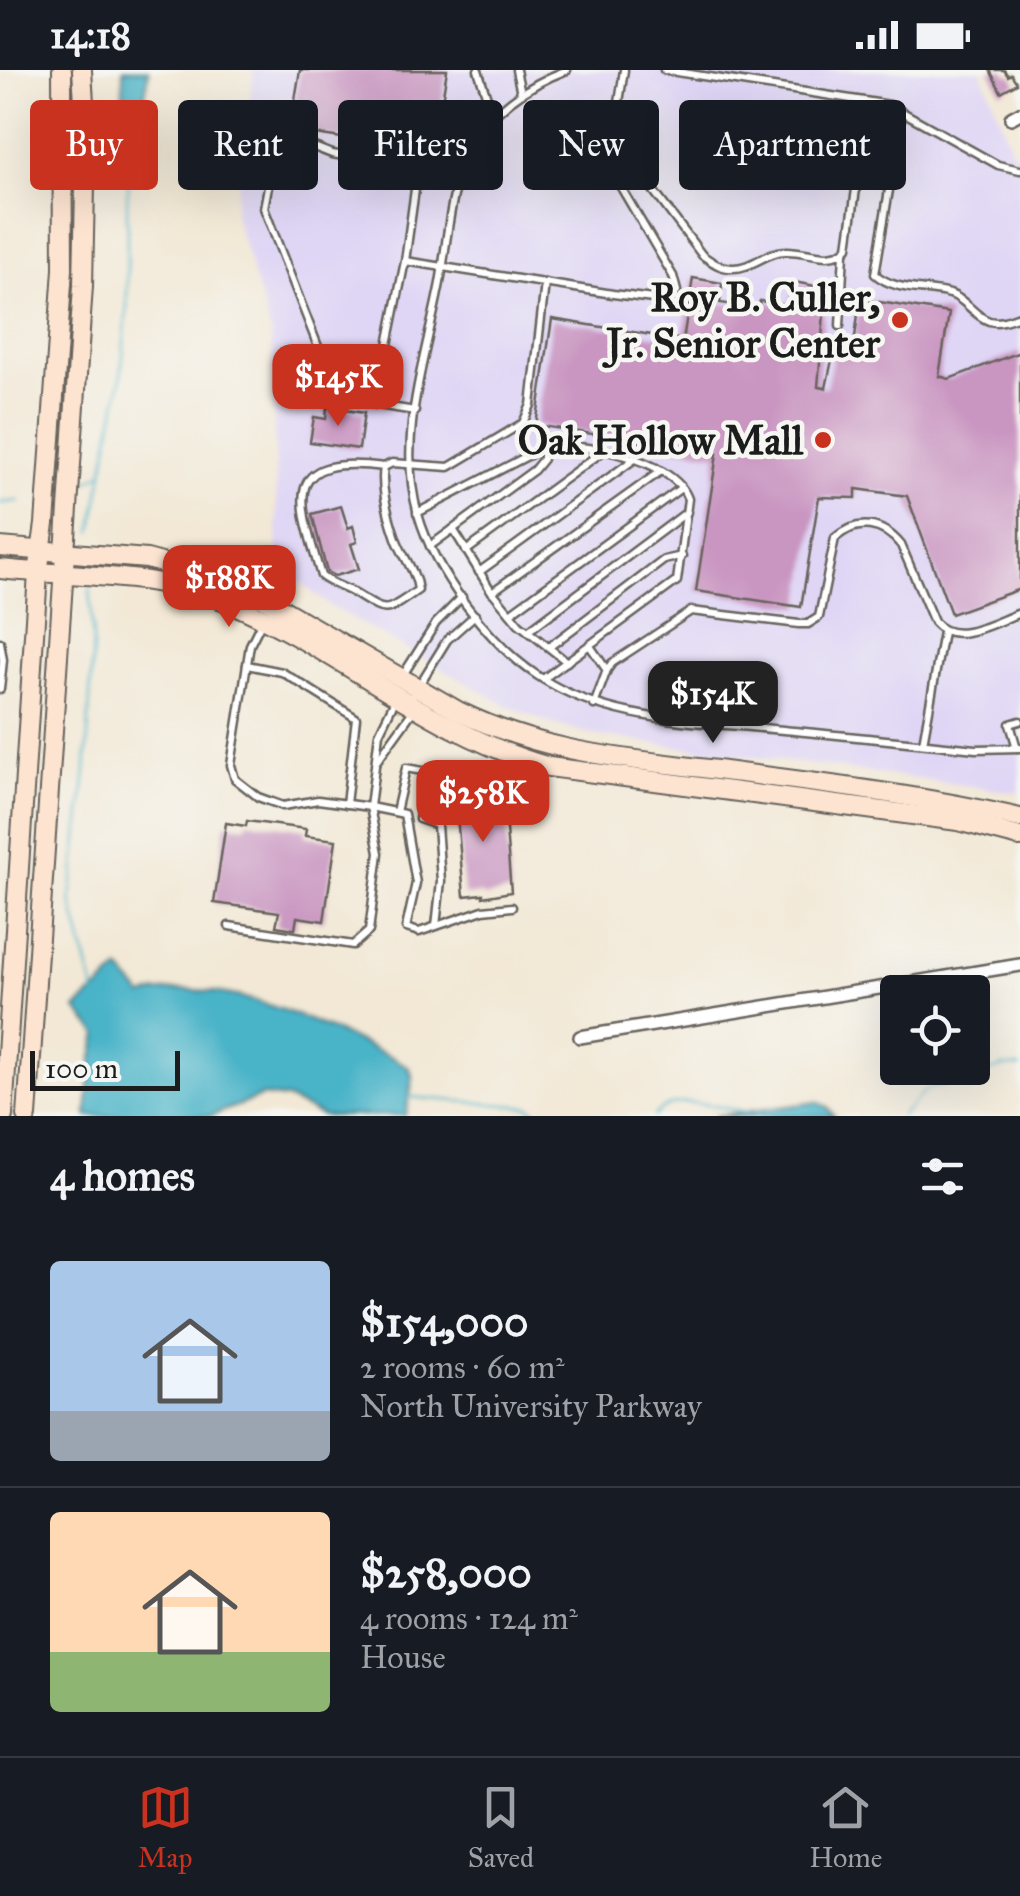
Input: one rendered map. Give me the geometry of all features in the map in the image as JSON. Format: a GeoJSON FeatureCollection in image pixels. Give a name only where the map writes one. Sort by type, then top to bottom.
{"type":"FeatureCollection","features":[{"type":"Feature","properties":{"kind":"main road"},"geometry":{"type":"LineString","coordinates":[[3,1116],[38,573],[63,268],[62,70]]}},
{"type":"Feature","properties":{"kind":"main road"},"geometry":{"type":"LineString","coordinates":[[26,1116],[85,231],[82,70]]}},
{"type":"Feature","properties":{"kind":"main road"},"geometry":{"type":"LineString","coordinates":[[0,547],[148,559],[239,584],[402,677],[406,698]]}},
{"type":"Feature","properties":{"kind":"main road"},"geometry":{"type":"LineString","coordinates":[[0,569],[120,577],[179,587],[226,601],[505,754],[549,767],[958,821],[1020,837]]}},
{"type":"Feature","properties":{"kind":"main road"},"geometry":{"type":"LineString","coordinates":[[406,698],[573,752],[901,794],[1020,818]]}},
{"type":"Feature","properties":{"kind":"street"},"geometry":{"type":"LineString","coordinates":[[580,1037],[1020,965]]}},
{"type":"Feature","properties":{"kind":"lane"},"geometry":{"type":"LineString","coordinates":[[478,70],[488,100]]}},
{"type":"Feature","properties":{"kind":"lane"},"geometry":{"type":"LineString","coordinates":[[516,70],[521,93]]}},
{"type":"Feature","properties":{"kind":"lane"},"geometry":{"type":"LineString","coordinates":[[503,108],[542,79],[567,70]]}},
{"type":"Feature","properties":{"kind":"lane"},"geometry":{"type":"LineString","coordinates":[[620,100],[624,70]]}},
{"type":"Feature","properties":{"kind":"lane"},"geometry":{"type":"LineString","coordinates":[[664,70],[855,100]]}},
{"type":"Feature","properties":{"kind":"lane"},"geometry":{"type":"LineString","coordinates":[[906,114],[998,165],[1020,170]]}},
{"type":"Feature","properties":{"kind":"lane"},"geometry":{"type":"LineString","coordinates":[[376,404],[405,260],[418,168],[332,154],[278,134],[264,208],[326,367],[322,396],[415,411]]}},
{"type":"Feature","properties":{"kind":"lane"},"geometry":{"type":"LineString","coordinates":[[456,190],[423,352],[410,466],[418,513],[430,546],[475,615],[508,652],[543,680],[594,704],[660,719],[976,748],[1019,748],[1010,724],[1020,721]]}},
{"type":"Feature","properties":{"kind":"lane"},"geometry":{"type":"LineString","coordinates":[[405,260],[661,300],[670,298],[676,290],[673,276],[623,190]]}},
{"type":"Feature","properties":{"kind":"lane"},"geometry":{"type":"LineString","coordinates":[[653,190],[702,255],[716,264],[740,267],[784,250],[834,257],[844,252],[856,190]]}},
{"type":"Feature","properties":{"kind":"lane"},"geometry":{"type":"LineString","coordinates":[[889,190],[875,274],[884,282],[953,295],[991,321],[1020,316]]}},
{"type":"Feature","properties":{"kind":"lane"},"geometry":{"type":"LineString","coordinates":[[840,326],[844,252]]}},
{"type":"Feature","properties":{"kind":"lane"},"geometry":{"type":"LineString","coordinates":[[384,467],[382,478],[396,539],[417,580],[418,590],[390,609],[373,608],[350,590],[321,576],[303,514],[301,494],[307,480],[328,467],[384,467],[392,463],[449,467],[523,423],[530,405],[545,283]]}},
{"type":"Feature","properties":{"kind":"lane"},"geometry":{"type":"LineString","coordinates":[[418,513],[543,448],[637,458],[681,488],[688,499],[678,581],[543,680]]}},
{"type":"Feature","properties":{"kind":"lane"},"geometry":{"type":"LineString","coordinates":[[430,546],[534,470],[543,459],[543,448]]}},
{"type":"Feature","properties":{"kind":"lane"},"geometry":{"type":"LineString","coordinates":[[466,551],[602,452]]}},
{"type":"Feature","properties":{"kind":"lane"},"geometry":{"type":"LineString","coordinates":[[479,572],[637,458]]}},
{"type":"Feature","properties":{"kind":"lane"},"geometry":{"type":"LineString","coordinates":[[492,592],[661,471]]}},
{"type":"Feature","properties":{"kind":"lane"},"geometry":{"type":"LineString","coordinates":[[510,613],[681,488]]}},
{"type":"Feature","properties":{"kind":"lane"},"geometry":{"type":"LineString","coordinates":[[528,630],[687,512]]}},
{"type":"Feature","properties":{"kind":"lane"},"geometry":{"type":"LineString","coordinates":[[594,704],[607,670],[628,651],[692,611],[799,624],[813,622],[819,617],[835,538],[856,526],[881,527],[902,545],[934,622],[943,632],[967,632],[1020,613]]}},
{"type":"Feature","properties":{"kind":"lane"},"geometry":{"type":"LineString","coordinates":[[453,529],[492,592],[528,630],[567,662]]}},
{"type":"Feature","properties":{"kind":"lane"},"geometry":{"type":"LineString","coordinates":[[549,647],[664,560],[682,556]]}},
{"type":"Feature","properties":{"kind":"lane"},"geometry":{"type":"LineString","coordinates":[[402,677],[436,623],[462,597]]}},
{"type":"Feature","properties":{"kind":"lane"},"geometry":{"type":"LineString","coordinates":[[229,926],[353,944],[368,931],[379,853],[370,807],[380,733],[447,640],[475,615]]}},
{"type":"Feature","properties":{"kind":"lane"},"geometry":{"type":"LineString","coordinates":[[262,620],[250,645],[231,765],[235,779],[258,798],[283,806],[318,800],[400,813],[436,825],[441,881],[436,926]]}},
{"type":"Feature","properties":{"kind":"lane"},"geometry":{"type":"LineString","coordinates":[[923,744],[943,632]]}},
{"type":"Feature","properties":{"kind":"lane"},"geometry":{"type":"LineString","coordinates":[[0,642],[0,689]]}},
{"type":"Feature","properties":{"kind":"lane"},"geometry":{"type":"LineString","coordinates":[[590,646],[607,670]]}},
{"type":"Feature","properties":{"kind":"lane"},"geometry":{"type":"LineString","coordinates":[[247,666],[282,672],[356,718],[346,804]]}},
{"type":"Feature","properties":{"kind":"lane"},"geometry":{"type":"LineString","coordinates":[[375,762],[406,698]]}},
{"type":"Feature","properties":{"kind":"lane"},"geometry":{"type":"LineString","coordinates":[[419,819],[428,772],[406,768],[400,813],[416,882],[406,928],[419,932],[483,910],[512,907]]}},
{"type":"Feature","properties":{"kind":"shaded area"},"geometry":{"type":"Polygon","coordinates":[[[254,70],[981,70],[1013,153],[1020,154],[1020,793],[593,735],[546,722],[506,705],[328,605],[295,578],[278,556],[271,333],[234,214],[237,190],[318,190],[318,100],[250,100],[254,70]]]}},
{"type":"Feature","properties":{"kind":"water"},"geometry":{"type":"Polygon","coordinates":[[[123,70],[149,70],[142,100],[123,99],[123,70]]]}},
{"type":"Feature","properties":{"kind":"water"},"geometry":{"type":"Polygon","coordinates":[[[120,970],[143,996],[173,990],[238,996],[304,1018],[394,1058],[409,1067],[413,1078],[406,1115],[323,1116],[286,1099],[263,1096],[210,1116],[87,1116],[98,1034],[76,1009],[120,970]]]}},
{"type":"Feature","properties":{"kind":"water"},"geometry":{"type":"Polygon","coordinates":[[[817,1102],[834,1116],[714,1116],[817,1102]]]}},
{"type":"Feature","properties":{"kind":"building"},"geometry":{"type":"Polygon","coordinates":[[[300,70],[447,70],[442,100],[338,100],[338,138],[318,135],[318,100],[295,100],[300,70]]]}},
{"type":"Feature","properties":{"kind":"building"},"geometry":{"type":"Polygon","coordinates":[[[990,70],[1004,70],[1017,83],[1001,92],[990,70]]]}},
{"type":"Feature","properties":{"kind":"building","name":"Oak Hollow Mall"},"geometry":{"type":"Polygon","coordinates":[[[693,278],[722,283],[720,303],[758,308],[760,301],[789,306],[794,282],[826,288],[818,387],[826,388],[836,341],[854,345],[860,299],[949,313],[939,376],[949,379],[1020,352],[1020,589],[951,614],[907,496],[856,489],[856,498],[819,497],[801,607],[696,591],[717,454],[536,425],[552,319],[683,340],[693,278]]]}},
{"type":"Feature","properties":{"kind":"building"},"geometry":{"type":"Polygon","coordinates":[[[327,407],[364,413],[359,449],[310,442],[314,417],[326,419],[327,407]]]}},
{"type":"Feature","properties":{"kind":"building"},"geometry":{"type":"Polygon","coordinates":[[[341,506],[348,528],[353,526],[357,542],[351,544],[359,569],[335,576],[327,572],[312,514],[341,506]]]}},
{"type":"Feature","properties":{"kind":"building"},"geometry":{"type":"Polygon","coordinates":[[[487,790],[488,800],[507,804],[511,892],[464,896],[455,792],[473,796],[473,791],[487,790]]]}},
{"type":"Feature","properties":{"kind":"building"},"geometry":{"type":"Polygon","coordinates":[[[247,821],[306,829],[305,836],[336,840],[324,921],[297,917],[295,929],[276,926],[279,912],[214,903],[226,823],[246,826],[247,821]]]}},
{"type":"Feature","properties":{"kind":"waterway"},"geometry":{"type":"LineString","coordinates":[[92,531],[121,379],[127,308],[128,190]]}},
{"type":"Feature","properties":{"kind":"waterway"},"geometry":{"type":"LineString","coordinates":[[81,484],[102,473]]}},
{"type":"Feature","properties":{"kind":"waterway"},"geometry":{"type":"LineString","coordinates":[[0,503],[19,501]]}},
{"type":"Feature","properties":{"kind":"waterway"},"geometry":{"type":"LineString","coordinates":[[90,589],[93,643],[86,771],[71,900],[95,993]]}},
{"type":"Feature","properties":{"kind":"waterway"},"geometry":{"type":"LineString","coordinates":[[901,1116],[926,1090],[1004,1067],[1020,1067]]}},
{"type":"Feature","properties":{"kind":"waterway"},"geometry":{"type":"LineString","coordinates":[[409,1097],[530,1107],[542,1116]]}},
{"type":"Feature","properties":{"kind":"waterway"},"geometry":{"type":"LineString","coordinates":[[654,1116],[663,1108],[685,1103],[747,1112]]}},
{"type":"Feature","properties":{"kind":"place","name":"Roy B. Culler, Jr. Senior Center"},"geometry":{"type":"Point","coordinates":[900,320]}},
{"type":"Feature","properties":{"kind":"place","name":"Oak Hollow Mall"},"geometry":{"type":"Point","coordinates":[823,440]}}]}
